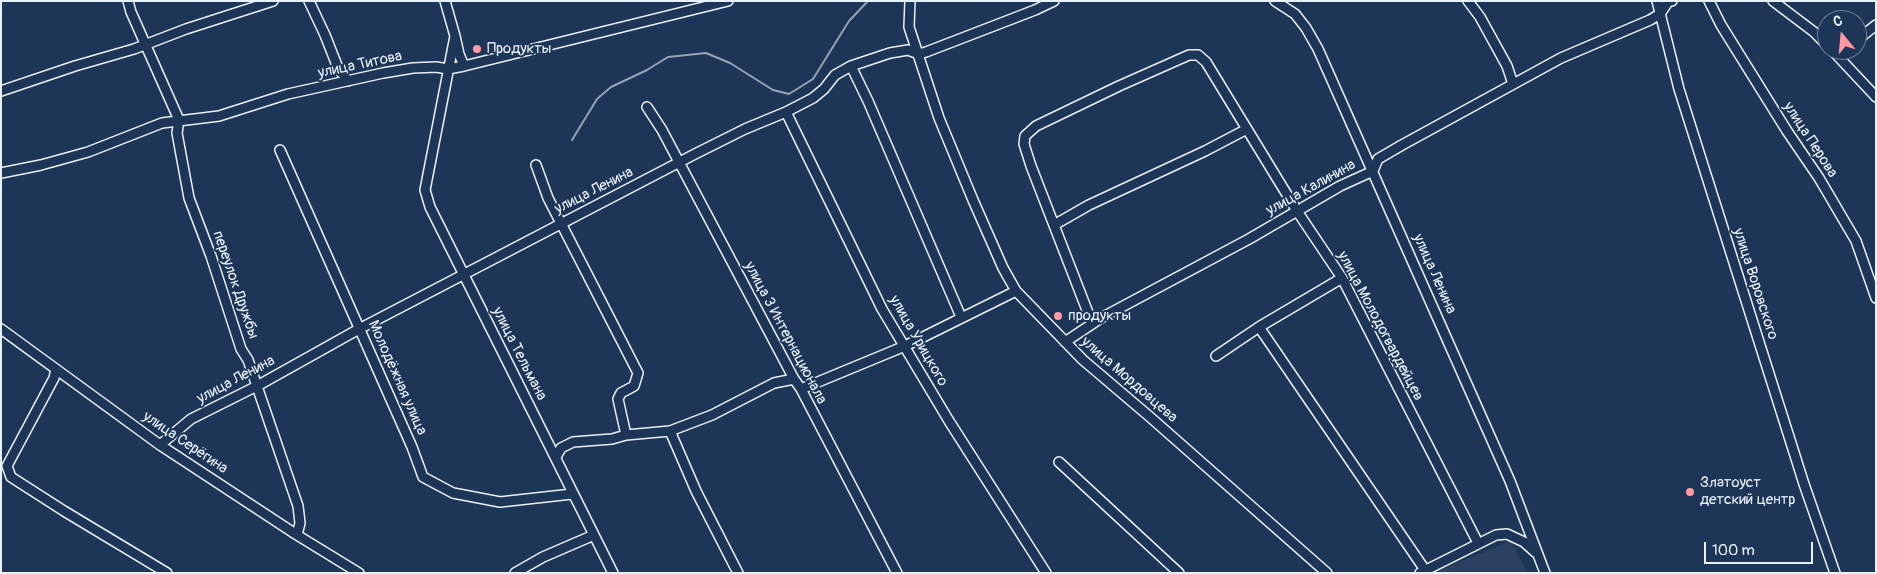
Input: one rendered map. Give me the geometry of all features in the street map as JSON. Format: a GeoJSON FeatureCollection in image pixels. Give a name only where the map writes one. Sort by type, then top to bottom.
{"type":"FeatureCollection","features":[{"type":"Feature","properties":{"kind":"street"},"geometry":{"type":"LineString","coordinates":[[128,1],[139,32],[146,43]]}},
{"type":"Feature","properties":{"kind":"street"},"geometry":{"type":"LineString","coordinates":[[1,91],[75,66],[134,49],[146,43],[273,1]]}},
{"type":"Feature","properties":{"kind":"street"},"geometry":{"type":"LineString","coordinates":[[309,1],[338,68],[348,81]]}},
{"type":"Feature","properties":{"kind":"street"},"geometry":{"type":"LineString","coordinates":[[445,1],[458,54],[464,66]]}},
{"type":"Feature","properties":{"kind":"street","name":"улица Титова"},"geometry":{"type":"LineString","coordinates":[[1,173],[41,166],[88,152],[162,124],[179,120],[219,116],[288,94],[413,68],[436,67],[448,69],[464,66],[728,1]]}},
{"type":"Feature","properties":{"kind":"street","name":"улица Мордовцева"},"geometry":{"type":"LineString","coordinates":[[910,1],[909,27],[939,118],[973,200],[1016,291],[1083,360],[1327,573]]}},
{"type":"Feature","properties":{"kind":"street","name":"улица Ленина"},"geometry":{"type":"LineString","coordinates":[[160,445],[191,419],[257,386],[359,329],[679,162],[813,98],[824,89],[835,75],[851,66],[890,53],[908,50],[919,54],[1054,1]]}},
{"type":"Feature","properties":{"kind":"street","name":"улица Ленина"},"geometry":{"type":"LineString","coordinates":[[1275,1],[1295,14],[1306,28],[1318,49],[1510,481],[1545,573]]}},
{"type":"Feature","properties":{"kind":"street"},"geometry":{"type":"LineString","coordinates":[[1468,1],[1480,16],[1507,66],[1513,84]]}},
{"type":"Feature","properties":{"kind":"street","name":"улица Воровского"},"geometry":{"type":"LineString","coordinates":[[1657,1],[1679,89],[1804,484],[1835,573]]}},
{"type":"Feature","properties":{"kind":"street","name":"улица Калинина"},"geometry":{"type":"LineString","coordinates":[[1065,342],[1092,323],[1297,210],[1373,171],[1378,159],[1402,145],[1561,58],[1650,20],[1660,14],[1668,2],[1672,1]]}},
{"type":"Feature","properties":{"kind":"street","name":"улица Перова"},"geometry":{"type":"LineString","coordinates":[[1709,1],[1721,25],[1787,131],[1819,178],[1856,241],[1876,298]]}},
{"type":"Feature","properties":{"kind":"street"},"geometry":{"type":"LineString","coordinates":[[1773,1],[1817,35]]}},
{"type":"Feature","properties":{"kind":"street","name":"улица Тельмана"},"geometry":{"type":"LineString","coordinates":[[455,36],[425,190],[430,206],[463,274],[613,573]]}},
{"type":"Feature","properties":{"kind":"street","name":"переулок Дружбы"},"geometry":{"type":"LineString","coordinates":[[146,43],[179,120],[177,133],[189,198],[211,256],[241,349],[248,360],[298,506],[300,523],[298,535]]}},
{"type":"Feature","properties":{"kind":"street","name":"улица Молодогвардейцев"},"geometry":{"type":"LineString","coordinates":[[1092,323],[1024,144],[1025,136],[1036,126],[1119,86],[1189,55],[1198,55],[1206,62],[1297,210],[1342,278],[1478,543]]}},
{"type":"Feature","properties":{"kind":"street"},"geometry":{"type":"LineString","coordinates":[[1845,60],[1876,97]]}},
{"type":"Feature","properties":{"kind":"street"},"geometry":{"type":"LineString","coordinates":[[851,66],[868,101],[961,317]]}},
{"type":"Feature","properties":{"kind":"street","name":"улица 3 Интернационала"},"geometry":{"type":"LineString","coordinates":[[647,107],[662,130],[801,390],[896,573]]}},
{"type":"Feature","properties":{"kind":"street","name":"улица Урицкого"},"geometry":{"type":"LineString","coordinates":[[786,112],[882,309],[949,421],[1046,573]]}},
{"type":"Feature","properties":{"kind":"street"},"geometry":{"type":"LineString","coordinates":[[1054,225],[1089,205],[1205,151],[1247,129]]}},
{"type":"Feature","properties":{"kind":"street","name":"Молодёжная улица"},"geometry":{"type":"LineString","coordinates":[[280,150],[412,447],[423,477],[453,492],[500,502],[572,494]]}},
{"type":"Feature","properties":{"kind":"street"},"geometry":{"type":"LineString","coordinates":[[536,166],[548,198],[638,373],[634,386],[621,394],[618,399],[626,435]]}},
{"type":"Feature","properties":{"kind":"street"},"geometry":{"type":"LineString","coordinates":[[1216,356],[1259,326],[1342,278]]}},
{"type":"Feature","properties":{"kind":"street"},"geometry":{"type":"LineString","coordinates":[[801,390],[905,346],[1016,291]]}},
{"type":"Feature","properties":{"kind":"street"},"geometry":{"type":"LineString","coordinates":[[1259,326],[1423,571],[1496,534],[1507,534],[1524,542],[1537,554]]}},
{"type":"Feature","properties":{"kind":"street","name":"улица Серёгина"},"geometry":{"type":"LineString","coordinates":[[1,328],[160,445],[355,572]]}},
{"type":"Feature","properties":{"kind":"street"},"geometry":{"type":"LineString","coordinates":[[56,368],[54,378],[7,466],[11,477],[167,573]]}},
{"type":"Feature","properties":{"kind":"street"},"geometry":{"type":"LineString","coordinates":[[556,457],[561,448],[574,442],[670,431],[712,415],[774,383],[794,379]]}},
{"type":"Feature","properties":{"kind":"street"},"geometry":{"type":"LineString","coordinates":[[670,431],[696,491],[738,573]]}},
{"type":"Feature","properties":{"kind":"street"},"geometry":{"type":"LineString","coordinates":[[1060,462],[1179,573]]}},
{"type":"Feature","properties":{"kind":"street"},"geometry":{"type":"LineString","coordinates":[[515,573],[543,557],[594,536]]}},
{"type":"Feature","properties":{"kind":"shaded area"},"geometry":{"type":"Polygon","coordinates":[[[1511,541],[1527,573],[1432,573],[1511,541]]]}},
{"type":"Feature","properties":{"kind":"waterway"},"geometry":{"type":"LineString","coordinates":[[572,140],[597,99],[611,87],[647,70],[668,57],[706,53],[730,63],[773,90],[789,94],[813,79],[849,21],[868,1]]}},
{"type":"Feature","properties":{"kind":"place","name":"Продукты"},"geometry":{"type":"Point","coordinates":[477,49]}},
{"type":"Feature","properties":{"kind":"place","name":"продукты"},"geometry":{"type":"Point","coordinates":[1058,316]}},
{"type":"Feature","properties":{"kind":"place","name":"Златоуст детский центр"},"geometry":{"type":"Point","coordinates":[1690,492]}}]}
